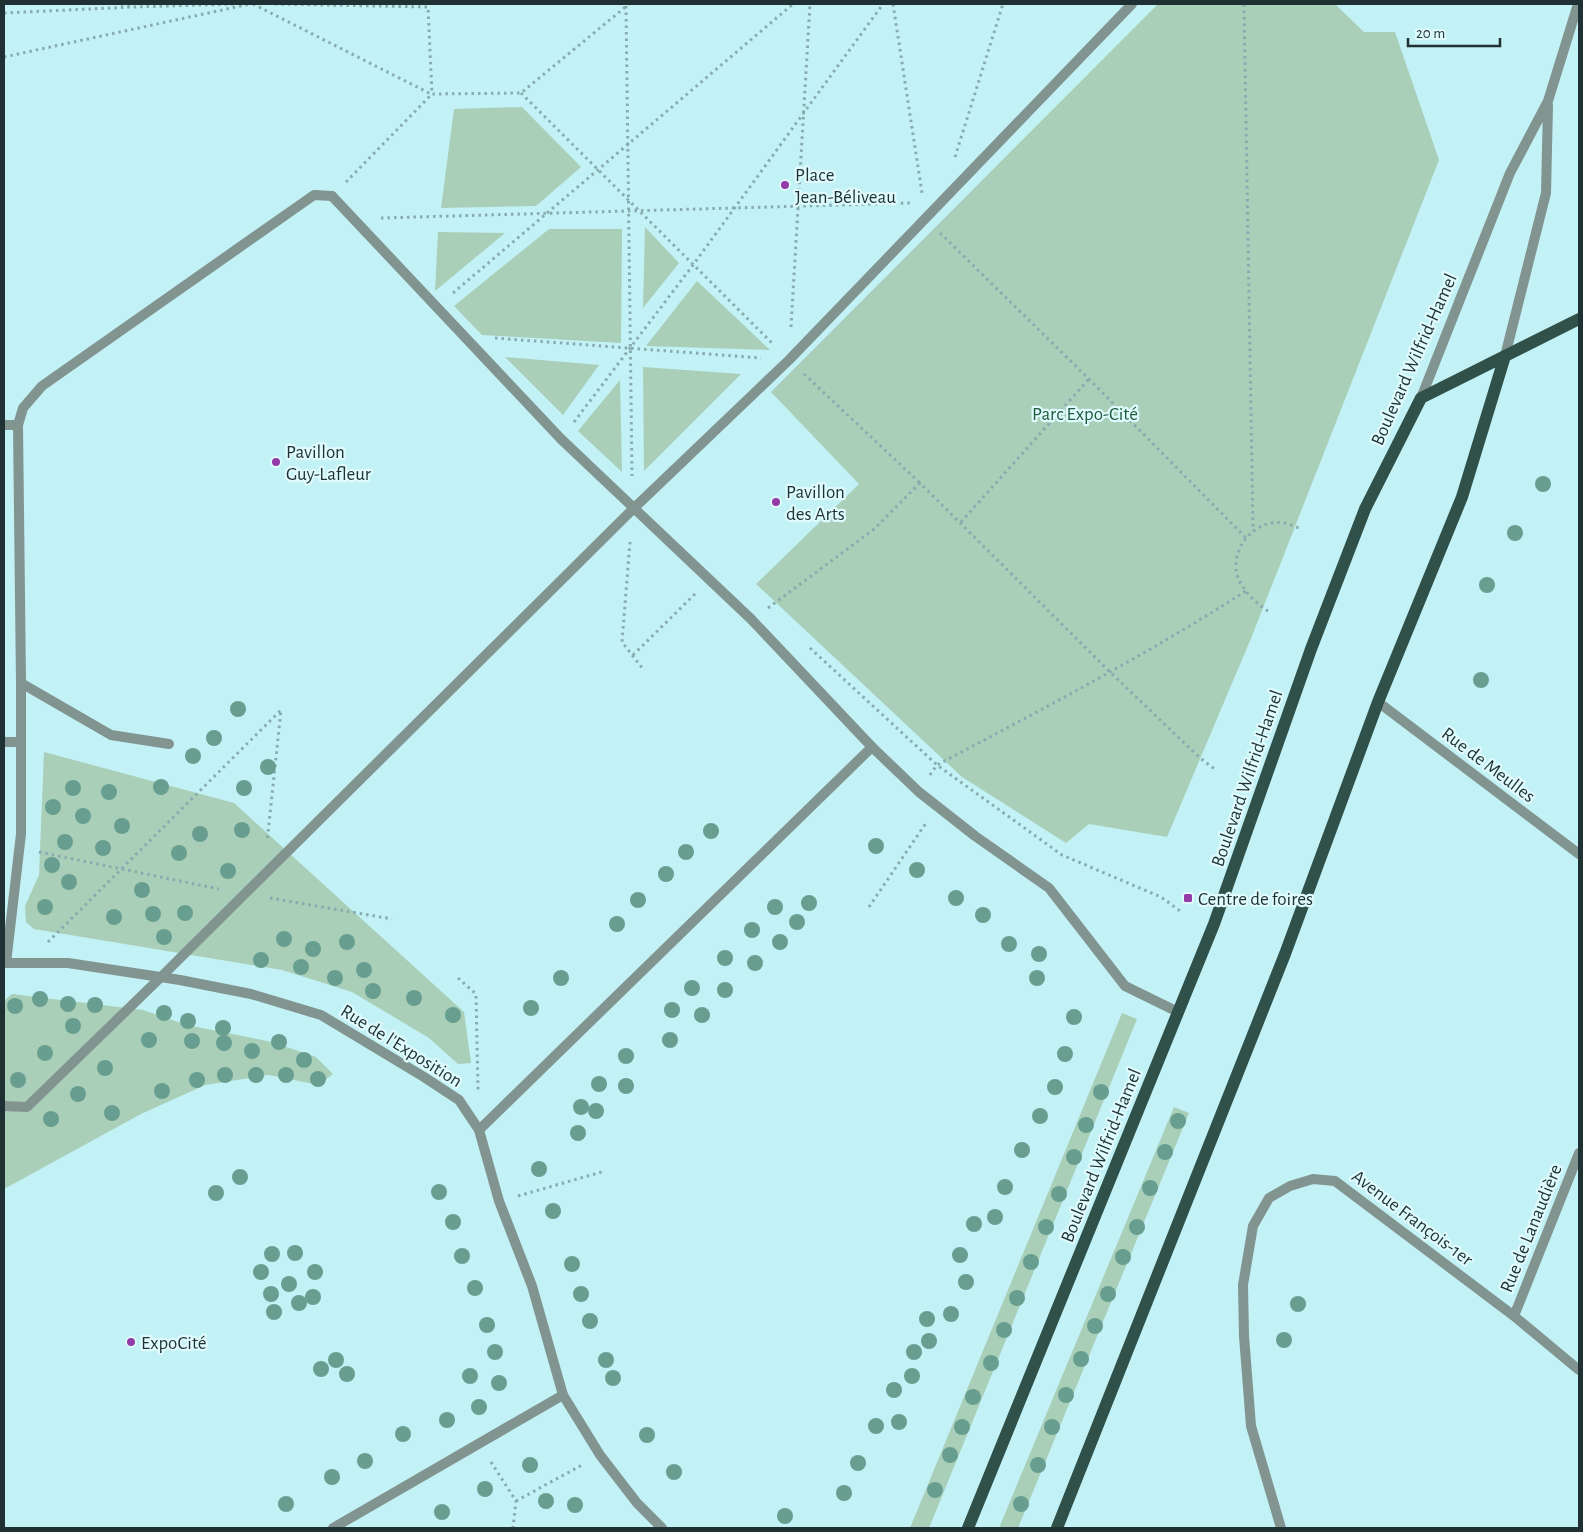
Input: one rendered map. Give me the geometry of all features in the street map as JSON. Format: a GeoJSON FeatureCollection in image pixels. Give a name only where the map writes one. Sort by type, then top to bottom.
{"type":"FeatureCollection","features":[{"type":"Feature","properties":{"kind":"main road"},"geometry":{"type":"LineString","coordinates":[[1421,398],[1579,319]]}},
{"type":"Feature","properties":{"kind":"main road","name":"Boulevard Wilfrid-Hamel"},"geometry":{"type":"LineString","coordinates":[[1057,1528],[1285,954],[1378,702],[1462,497],[1505,356]]}},
{"type":"Feature","properties":{"kind":"main road","name":"Boulevard Wilfrid-Hamel"},"geometry":{"type":"LineString","coordinates":[[968,1528],[1218,912],[1308,658],[1365,508],[1421,398]]}},
{"type":"Feature","properties":{"kind":"street"},"geometry":{"type":"LineString","coordinates":[[4,1106],[26,1107],[161,977],[633,508],[789,360],[1132,4]]}},
{"type":"Feature","properties":{"kind":"street","name":"Boulevard Wilfrid-Hamel"},"geometry":{"type":"LineString","coordinates":[[1421,398],[1510,173],[1548,101],[1578,4]]}},
{"type":"Feature","properties":{"kind":"street","name":"Boulevard Wilfrid-Hamel"},"geometry":{"type":"LineString","coordinates":[[1505,356],[1546,193],[1548,101]]}},
{"type":"Feature","properties":{"kind":"street"},"geometry":{"type":"LineString","coordinates":[[5,963],[20,834],[21,683],[18,425],[23,408],[42,386],[314,195],[332,196],[561,440],[751,619],[872,747],[918,792],[975,836],[1049,888],[1125,986],[1178,1012]]}},
{"type":"Feature","properties":{"kind":"street"},"geometry":{"type":"LineString","coordinates":[[4,425],[18,425]]}},
{"type":"Feature","properties":{"kind":"street"},"geometry":{"type":"LineString","coordinates":[[21,683],[111,735],[169,744]]}},
{"type":"Feature","properties":{"kind":"street","name":"Rue de Meulles"},"geometry":{"type":"LineString","coordinates":[[1378,702],[1579,854]]}},
{"type":"Feature","properties":{"kind":"street"},"geometry":{"type":"LineString","coordinates":[[4,742],[21,742]]}},
{"type":"Feature","properties":{"kind":"street"},"geometry":{"type":"LineString","coordinates":[[479,1130],[872,747]]}},
{"type":"Feature","properties":{"kind":"street","name":"Rue de l'Exposition"},"geometry":{"type":"LineString","coordinates":[[5,963],[68,963],[161,977],[251,994],[321,1015],[459,1100],[479,1130],[498,1201],[532,1286],[563,1395],[600,1455],[637,1503],[662,1528]]}},
{"type":"Feature","properties":{"kind":"street","name":"Rue de Lanaudière"},"geometry":{"type":"LineString","coordinates":[[1514,1316],[1579,1154]]}},
{"type":"Feature","properties":{"kind":"street","name":"Avenue François-1er"},"geometry":{"type":"LineString","coordinates":[[1281,1528],[1251,1426],[1244,1336],[1243,1285],[1253,1226],[1269,1198],[1290,1186],[1313,1179],[1335,1181],[1514,1316],[1579,1370]]}},
{"type":"Feature","properties":{"kind":"street"},"geometry":{"type":"LineString","coordinates":[[333,1528],[563,1395]]}},
{"type":"Feature","properties":{"kind":"path"},"geometry":{"type":"LineString","coordinates":[[121,4],[132,7]]}},
{"type":"Feature","properties":{"kind":"path"},"geometry":{"type":"LineString","coordinates":[[4,13],[236,4]]}},
{"type":"Feature","properties":{"kind":"path"},"geometry":{"type":"LineString","coordinates":[[4,57],[251,4],[432,94],[521,93],[628,5]]}},
{"type":"Feature","properties":{"kind":"path"},"geometry":{"type":"LineString","coordinates":[[275,4],[428,7],[432,94],[332,196]]}},
{"type":"Feature","properties":{"kind":"path"},"geometry":{"type":"LineString","coordinates":[[436,307],[793,4]]}},
{"type":"Feature","properties":{"kind":"path"},"geometry":{"type":"LineString","coordinates":[[789,360],[810,4]]}},
{"type":"Feature","properties":{"kind":"path"},"geometry":{"type":"LineString","coordinates":[[561,440],[693,265],[883,4]]}},
{"type":"Feature","properties":{"kind":"path"},"geometry":{"type":"LineString","coordinates":[[893,4],[925,218],[1089,379],[1246,538]]}},
{"type":"Feature","properties":{"kind":"path"},"geometry":{"type":"LineString","coordinates":[[952,165],[1003,4]]}},
{"type":"Feature","properties":{"kind":"path"},"geometry":{"type":"LineString","coordinates":[[1244,4],[1253,531]]}},
{"type":"Feature","properties":{"kind":"path"},"geometry":{"type":"LineString","coordinates":[[628,5],[633,508],[622,642],[644,669]]}},
{"type":"Feature","properties":{"kind":"path"},"geometry":{"type":"LineString","coordinates":[[521,93],[789,360],[961,522],[1110,672],[1200,758],[1216,770]]}},
{"type":"Feature","properties":{"kind":"path"},"geometry":{"type":"LineString","coordinates":[[353,218],[923,203]]}},
{"type":"Feature","properties":{"kind":"path"},"geometry":{"type":"LineString","coordinates":[[464,336],[789,360]]}},
{"type":"Feature","properties":{"kind":"path"},"geometry":{"type":"LineString","coordinates":[[961,522],[1089,379]]}},
{"type":"Feature","properties":{"kind":"path"},"geometry":{"type":"LineString","coordinates":[[775,615],[768,608],[873,530],[920,483]]}},
{"type":"Feature","properties":{"kind":"path"},"geometry":{"type":"LineString","coordinates":[[1268,611],[1256,604],[1246,591],[1236,571],[1238,551],[1253,531],[1266,524],[1283,523],[1299,528]]}},
{"type":"Feature","properties":{"kind":"path"},"geometry":{"type":"LineString","coordinates":[[633,655],[709,580]]}},
{"type":"Feature","properties":{"kind":"path"},"geometry":{"type":"LineString","coordinates":[[918,792],[937,764],[1110,672],[1196,623],[1246,591]]}},
{"type":"Feature","properties":{"kind":"path"},"geometry":{"type":"LineString","coordinates":[[810,648],[937,764],[1062,855],[1161,897],[1183,913]]}},
{"type":"Feature","properties":{"kind":"path"},"geometry":{"type":"LineString","coordinates":[[27,963],[282,710],[263,875]]}},
{"type":"Feature","properties":{"kind":"path"},"geometry":{"type":"LineString","coordinates":[[869,907],[937,807]]}},
{"type":"Feature","properties":{"kind":"path"},"geometry":{"type":"LineString","coordinates":[[19,848],[245,894],[392,918]]}},
{"type":"Feature","properties":{"kind":"path"},"geometry":{"type":"LineString","coordinates":[[458,978],[476,994],[478,1091]]}},
{"type":"Feature","properties":{"kind":"path"},"geometry":{"type":"LineString","coordinates":[[498,1201],[605,1171]]}},
{"type":"Feature","properties":{"kind":"path"},"geometry":{"type":"LineString","coordinates":[[479,1443],[516,1500],[513,1528]]}},
{"type":"Feature","properties":{"kind":"path"},"geometry":{"type":"LineString","coordinates":[[516,1500],[600,1455]]}},
{"type":"Feature","properties":{"kind":"green space","name":"Parc Expo-Cité"},"geometry":{"type":"Polygon","coordinates":[[[1158,4],[1335,4],[1364,32],[1395,32],[1439,160],[1252,636],[1167,837],[1089,824],[1066,843],[962,777],[756,584],[859,484],[771,392],[1158,4]]]}},
{"type":"Feature","properties":{"kind":"green space"},"geometry":{"type":"Polygon","coordinates":[[[522,107],[581,167],[536,206],[441,208],[454,109],[522,107]]]}},
{"type":"Feature","properties":{"kind":"green space"},"geometry":{"type":"Polygon","coordinates":[[[645,227],[679,263],[643,308],[645,227]]]}},
{"type":"Feature","properties":{"kind":"green space"},"geometry":{"type":"Polygon","coordinates":[[[549,229],[622,229],[621,343],[482,335],[454,306],[549,229]]]}},
{"type":"Feature","properties":{"kind":"green space"},"geometry":{"type":"Polygon","coordinates":[[[438,232],[505,233],[435,291],[438,232]]]}},
{"type":"Feature","properties":{"kind":"green space"},"geometry":{"type":"Polygon","coordinates":[[[697,281],[770,350],[646,346],[697,281]]]}},
{"type":"Feature","properties":{"kind":"green space"},"geometry":{"type":"Polygon","coordinates":[[[505,357],[599,365],[563,415],[505,357]]]}},
{"type":"Feature","properties":{"kind":"green space"},"geometry":{"type":"Polygon","coordinates":[[[643,367],[741,374],[644,471],[643,367]]]}},
{"type":"Feature","properties":{"kind":"green space"},"geometry":{"type":"Polygon","coordinates":[[[620,380],[622,472],[578,431],[620,380]]]}},
{"type":"Feature","properties":{"kind":"green space"},"geometry":{"type":"Polygon","coordinates":[[[44,752],[234,803],[464,1012],[471,1063],[458,1064],[429,1038],[352,992],[282,970],[34,929],[26,922],[25,906],[39,875],[44,752]]]}},
{"type":"Feature","properties":{"kind":"green space"},"geometry":{"type":"Polygon","coordinates":[[[12,994],[143,1010],[187,1025],[272,1042],[316,1057],[333,1074],[319,1085],[269,1075],[205,1085],[141,1114],[4,1189],[4,1001],[12,994]]]}},
{"type":"Feature","properties":{"kind":"green space"},"geometry":{"type":"Polygon","coordinates":[[[1122,1013],[1137,1019],[929,1528],[910,1528],[1122,1013]]]}},
{"type":"Feature","properties":{"kind":"green space"},"geometry":{"type":"Polygon","coordinates":[[[1174,1107],[1189,1113],[1018,1528],[999,1528],[1174,1107]]]}},
{"type":"Feature","properties":{"kind":"place","name":"Place Jean-Béliveau"},"geometry":{"type":"Point","coordinates":[785,185]}},
{"type":"Feature","properties":{"kind":"place","name":"Pavillon Guy-Lafleur"},"geometry":{"type":"Point","coordinates":[276,462]}},
{"type":"Feature","properties":{"kind":"place","name":"Pavillon des Arts"},"geometry":{"type":"Point","coordinates":[776,502]}},
{"type":"Feature","properties":{"kind":"place","name":"Centre de foires"},"geometry":{"type":"Point","coordinates":[1188,898]}},
{"type":"Feature","properties":{"kind":"place","name":"ExpoCité"},"geometry":{"type":"Point","coordinates":[131,1342]}}]}
